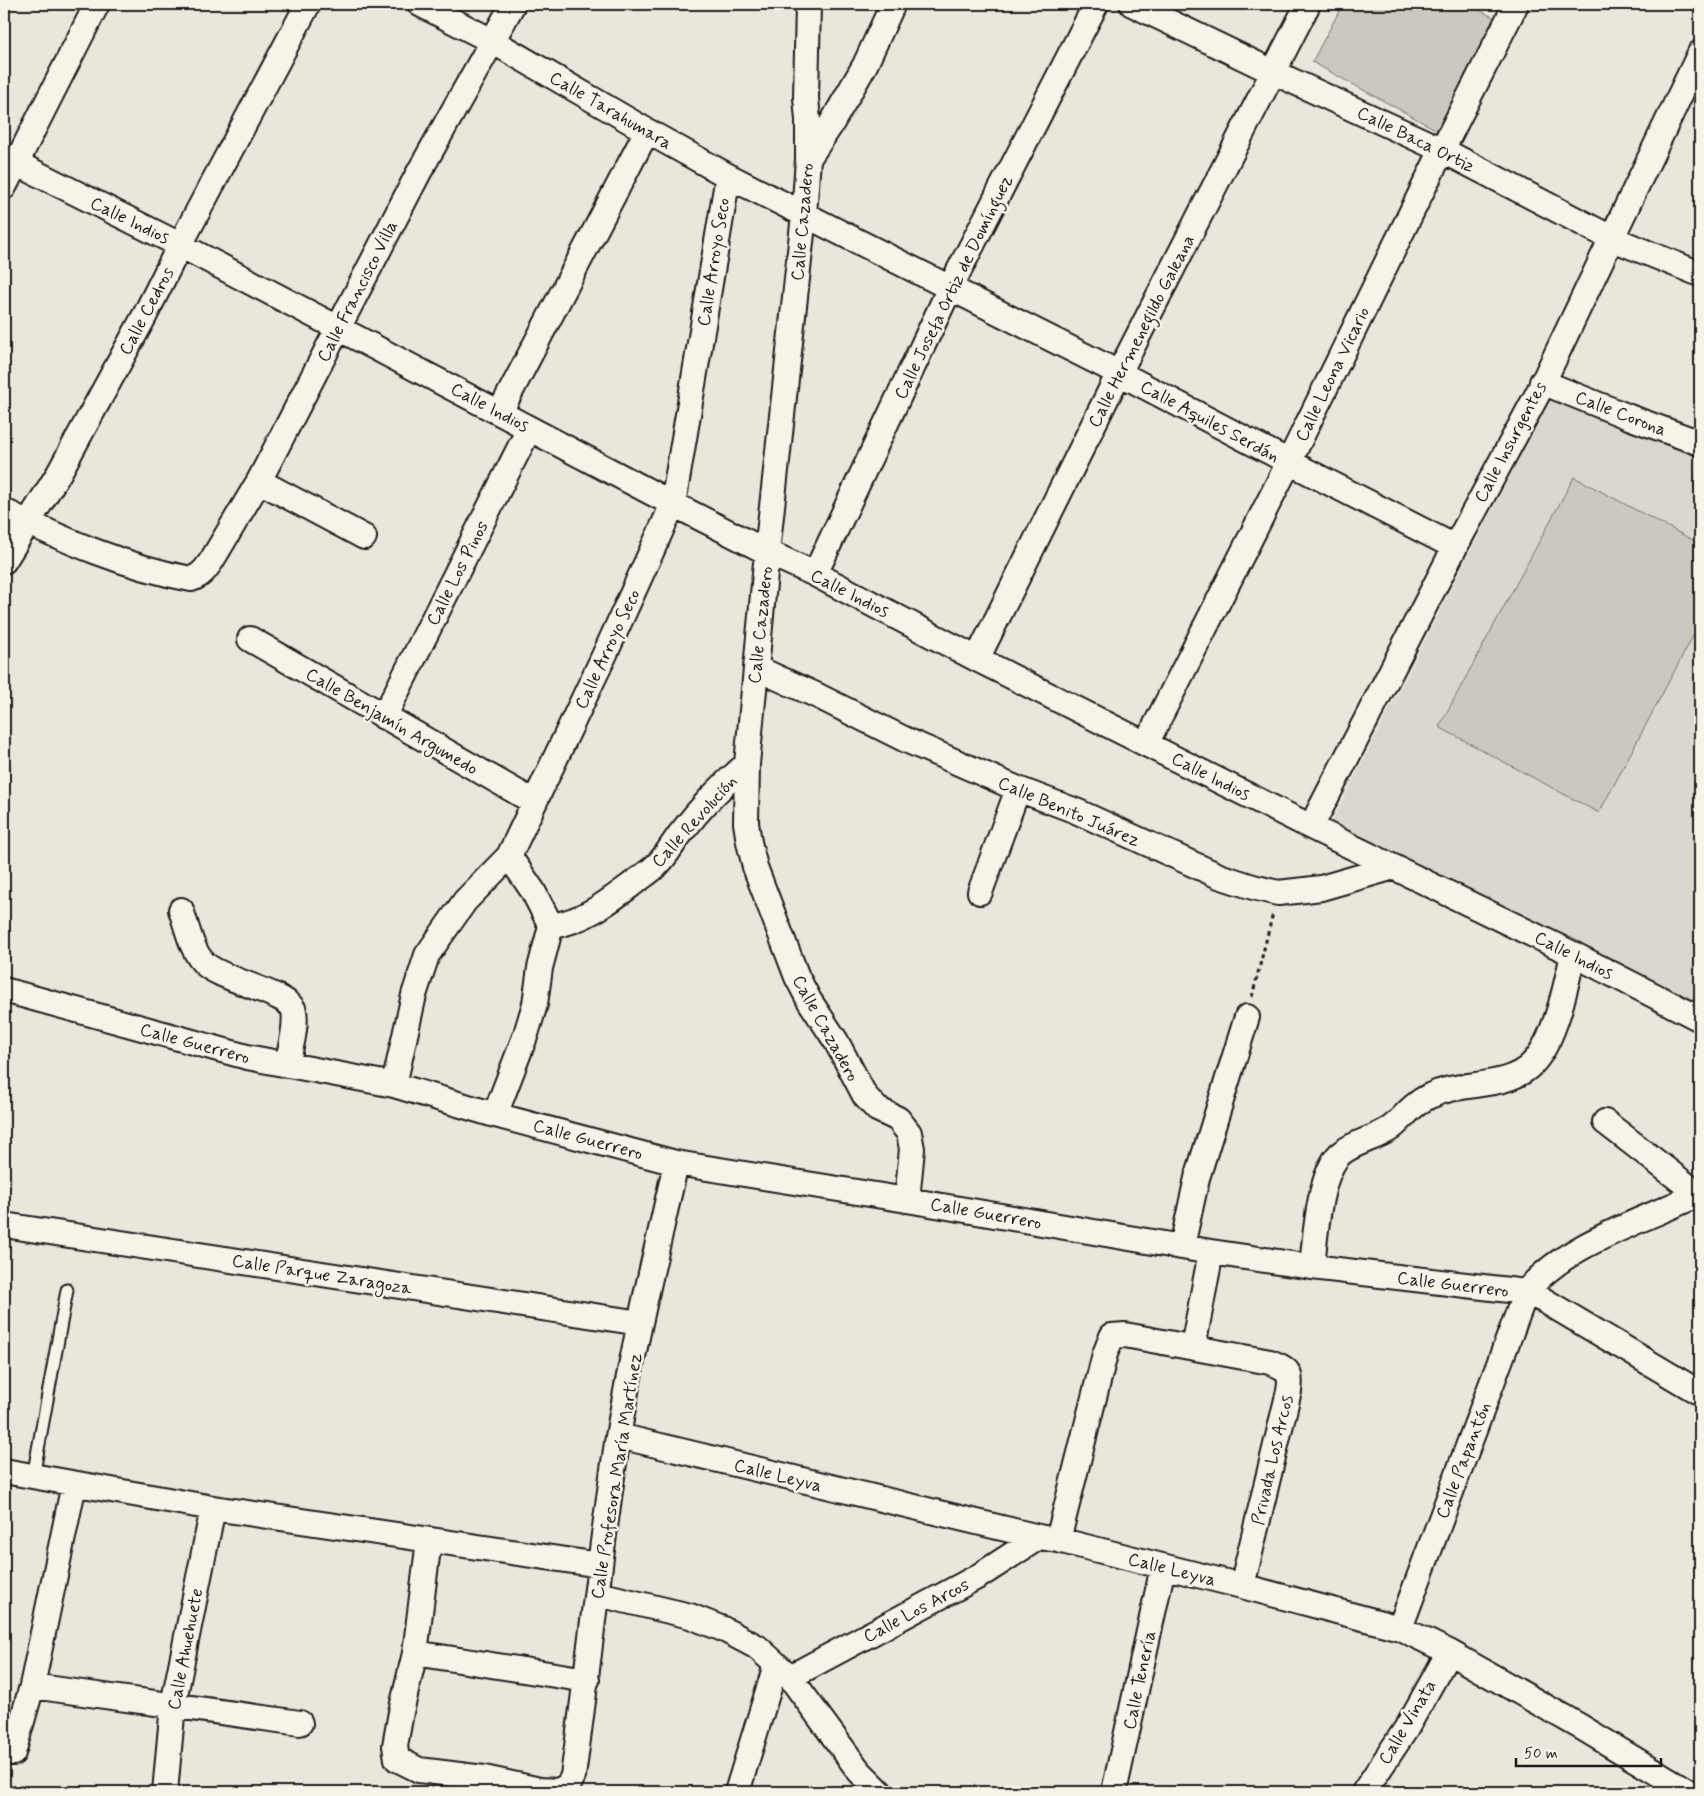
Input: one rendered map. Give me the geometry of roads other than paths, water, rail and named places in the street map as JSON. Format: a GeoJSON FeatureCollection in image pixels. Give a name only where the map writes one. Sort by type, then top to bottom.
{"type":"FeatureCollection","features":[{"type":"Feature","properties":{"kind":"street"},"geometry":{"type":"LineString","coordinates":[[4,187],[10,161],[97,4]]}},
{"type":"Feature","properties":{"kind":"street","name":"Calle Cedros"},"geometry":{"type":"LineString","coordinates":[[4,561],[63,465],[144,317],[180,245],[308,4]]}},
{"type":"Feature","properties":{"kind":"street","name":"Calle Tarahumara"},"geometry":{"type":"LineString","coordinates":[[420,4],[492,41],[728,176],[804,215]]}},
{"type":"Feature","properties":{"kind":"street","name":"Calle Francisco Villa"},"geometry":{"type":"LineString","coordinates":[[28,523],[89,549],[141,568],[191,579],[198,576],[212,560],[259,481],[418,174],[513,4]]}},
{"type":"Feature","properties":{"kind":"street","name":"Calle Cazadero"},"geometry":{"type":"LineString","coordinates":[[808,4],[806,98],[808,160],[804,215],[767,552],[747,764],[746,823],[756,867],[797,977],[836,1041],[859,1088],[877,1109],[898,1119],[909,1133],[912,1149],[907,1200]]}},
{"type":"Feature","properties":{"kind":"street"},"geometry":{"type":"LineString","coordinates":[[808,160],[865,65],[893,4]]}},
{"type":"Feature","properties":{"kind":"street","name":"Calle Josefa Ortiz de Domínguez"},"geometry":{"type":"LineString","coordinates":[[815,574],[950,288],[1096,4]]}},
{"type":"Feature","properties":{"kind":"street","name":"Calle Baca Ortiz"},"geometry":{"type":"LineString","coordinates":[[1132,4],[1442,150],[1613,239],[1700,274]]}},
{"type":"Feature","properties":{"kind":"street","name":"Calle Hermenegildo Galeana"},"geometry":{"type":"LineString","coordinates":[[977,659],[1119,373],[1308,4]]}},
{"type":"Feature","properties":{"kind":"street","name":"Calle Leona Vicario"},"geometry":{"type":"LineString","coordinates":[[1146,744],[1289,462],[1516,4]]}},
{"type":"Feature","properties":{"kind":"street","name":"Calle Insurgentes"},"geometry":{"type":"LineString","coordinates":[[1311,827],[1455,546],[1537,395],[1700,53]]}},
{"type":"Feature","properties":{"kind":"street"},"geometry":{"type":"LineString","coordinates":[[500,412],[647,131]]}},
{"type":"Feature","properties":{"kind":"street","name":"Calle Indios"},"geometry":{"type":"LineString","coordinates":[[10,161],[180,245],[673,504],[815,574],[977,659],[1311,827],[1573,954],[1700,1019]]}},
{"type":"Feature","properties":{"kind":"street","name":"Calle Arroyo Seco"},"geometry":{"type":"LineString","coordinates":[[394,1085],[414,995],[427,955],[465,901],[509,856],[604,656],[673,504],[728,176]]}},
{"type":"Feature","properties":{"kind":"street","name":"Calle Aquiles Serdán"},"geometry":{"type":"LineString","coordinates":[[804,215],[1119,373],[1455,546]]}},
{"type":"Feature","properties":{"kind":"street","name":"Calle Corona"},"geometry":{"type":"LineString","coordinates":[[1542,382],[1628,417],[1700,443]]}},
{"type":"Feature","properties":{"kind":"street","name":"Calle Los Pinos"},"geometry":{"type":"LineString","coordinates":[[384,717],[529,429]]}},
{"type":"Feature","properties":{"kind":"street"},"geometry":{"type":"LineString","coordinates":[[259,481],[364,537]]}},
{"type":"Feature","properties":{"kind":"street"},"geometry":{"type":"LineString","coordinates":[[4,511],[28,523]]}},
{"type":"Feature","properties":{"kind":"street","name":"Calle Benjamín Argumedo"},"geometry":{"type":"LineString","coordinates":[[250,639],[534,802]]}},
{"type":"Feature","properties":{"kind":"street","name":"Calle Benito Juárez"},"geometry":{"type":"LineString","coordinates":[[756,668],[818,696],[906,740],[1018,789],[1076,811],[1219,876],[1278,893],[1321,888],[1394,867]]}},
{"type":"Feature","properties":{"kind":"street","name":"Calle Revolución"},"geometry":{"type":"LineString","coordinates":[[551,926],[564,924],[588,913],[610,900],[650,871],[659,863],[681,833],[719,789],[747,764]]}},
{"type":"Feature","properties":{"kind":"street"},"geometry":{"type":"LineString","coordinates":[[980,892],[1018,789]]}},
{"type":"Feature","properties":{"kind":"street"},"geometry":{"type":"LineString","coordinates":[[495,1115],[526,1034],[535,1004],[540,968],[551,926],[533,891],[509,856]]}},
{"type":"Feature","properties":{"kind":"street"},"geometry":{"type":"LineString","coordinates":[[181,910],[195,948],[207,966],[222,975],[281,999],[292,1008],[294,1026],[287,1065]]}},
{"type":"Feature","properties":{"kind":"street"},"geometry":{"type":"LineString","coordinates":[[1312,1267],[1319,1209],[1327,1176],[1339,1155],[1350,1147],[1391,1128],[1412,1108],[1432,1095],[1445,1090],[1510,1077],[1531,1065],[1542,1051],[1558,1012],[1573,954]]}},
{"type":"Feature","properties":{"kind":"street","name":"Calle Guerrero"},"geometry":{"type":"LineString","coordinates":[[4,990],[247,1057],[394,1085],[495,1115],[676,1163],[1211,1252],[1312,1267],[1526,1292],[1545,1301],[1700,1393]]}},
{"type":"Feature","properties":{"kind":"street"},"geometry":{"type":"LineString","coordinates":[[1182,1246],[1197,1178],[1247,1017]]}},
{"type":"Feature","properties":{"kind":"street"},"geometry":{"type":"LineString","coordinates":[[1526,1292],[1547,1270],[1593,1242],[1699,1194],[1605,1122]]}},
{"type":"Feature","properties":{"kind":"street","name":"Calle Profesora María Martínez"},"geometry":{"type":"LineString","coordinates":[[414,1653],[400,1712],[395,1746],[397,1759],[419,1770],[484,1778],[540,1790],[560,1791],[565,1789],[573,1776],[587,1680],[600,1565],[619,1436],[640,1323],[676,1163]]}},
{"type":"Feature","properties":{"kind":"street","name":"Calle Parque Zaragoza"},"geometry":{"type":"LineString","coordinates":[[4,1225],[640,1323]]}},
{"type":"Feature","properties":{"kind":"street"},"geometry":{"type":"LineString","coordinates":[[1193,1347],[1211,1252]]}},
{"type":"Feature","properties":{"kind":"street","name":"Calle Papantón"},"geometry":{"type":"LineString","coordinates":[[1400,1628],[1526,1292]]}},
{"type":"Feature","properties":{"kind":"street","name":"Privada Los Arcos"},"geometry":{"type":"LineString","coordinates":[[1048,1539],[1110,1339],[1114,1335],[1125,1335],[1270,1362],[1286,1369],[1290,1382],[1285,1413],[1242,1586]]}},
{"type":"Feature","properties":{"kind":"street","name":"Calle Leyva"},"geometry":{"type":"LineString","coordinates":[[619,1436],[1242,1586],[1400,1628],[1449,1652],[1690,1792]]}},
{"type":"Feature","properties":{"kind":"street"},"geometry":{"type":"LineString","coordinates":[[4,1471],[213,1508],[600,1565]]}},
{"type":"Feature","properties":{"kind":"street"},"geometry":{"type":"LineString","coordinates":[[13,1753],[32,1686],[74,1484]]}},
{"type":"Feature","properties":{"kind":"street","name":"Calle Ahuehuete"},"geometry":{"type":"LineString","coordinates":[[165,1792],[173,1705],[213,1508]]}},
{"type":"Feature","properties":{"kind":"street","name":"Calle Los Arcos"},"geometry":{"type":"LineString","coordinates":[[783,1671],[979,1576],[1048,1539]]}},
{"type":"Feature","properties":{"kind":"street"},"geometry":{"type":"LineString","coordinates":[[428,1540],[414,1653],[587,1680]]}},
{"type":"Feature","properties":{"kind":"street","name":"Calle Tenería"},"geometry":{"type":"LineString","coordinates":[[1114,1792],[1163,1567]]}},
{"type":"Feature","properties":{"kind":"street"},"geometry":{"type":"LineString","coordinates":[[598,1594],[690,1616],[723,1628],[757,1647],[783,1671],[859,1771],[880,1792]]}},
{"type":"Feature","properties":{"kind":"street","name":"Calle Vinata"},"geometry":{"type":"LineString","coordinates":[[1364,1792],[1406,1728],[1449,1652]]}},
{"type":"Feature","properties":{"kind":"street"},"geometry":{"type":"LineString","coordinates":[[737,1792],[783,1671]]}},
{"type":"Feature","properties":{"kind":"street"},"geometry":{"type":"LineString","coordinates":[[32,1686],[300,1723]]}},
{"type":"Feature","properties":{"kind":"lane"},"geometry":{"type":"LineString","coordinates":[[33,1477],[67,1290]]}}]}
